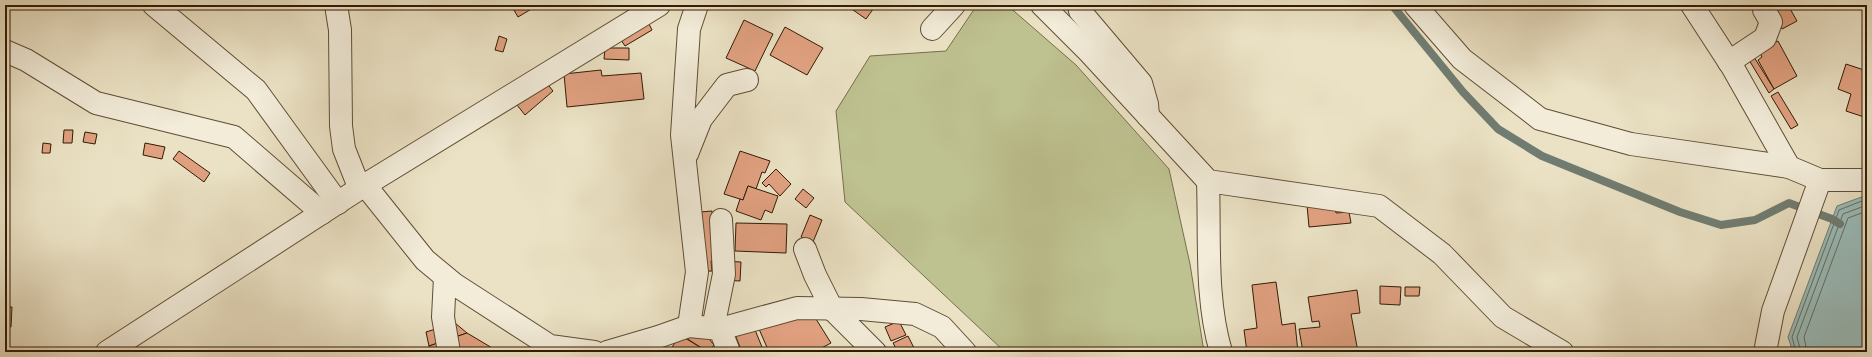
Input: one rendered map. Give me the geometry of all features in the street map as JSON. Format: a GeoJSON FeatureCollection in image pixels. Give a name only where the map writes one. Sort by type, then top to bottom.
{"type":"FeatureCollection","features":[{"type":"Feature","properties":{"kind":"street"},"geometry":{"type":"LineString","coordinates":[[154,5],[256,90],[330,208]]}},
{"type":"Feature","properties":{"kind":"street"},"geometry":{"type":"LineString","coordinates":[[336,5],[340,30],[341,126],[344,149],[359,187],[365,185]]}},
{"type":"Feature","properties":{"kind":"street"},"geometry":{"type":"LineString","coordinates":[[107,352],[365,185],[659,5]]}},
{"type":"Feature","properties":{"kind":"street"},"geometry":{"type":"LineString","coordinates":[[689,326],[697,272],[682,135],[689,29],[697,5]]}},
{"type":"Feature","properties":{"kind":"street"},"geometry":{"type":"LineString","coordinates":[[932,29],[954,5]]}},
{"type":"Feature","properties":{"kind":"street"},"geometry":{"type":"LineString","coordinates":[[1042,5],[1090,53],[1208,181],[1379,206],[1442,254],[1503,317],[1562,352]]}},
{"type":"Feature","properties":{"kind":"street"},"geometry":{"type":"LineString","coordinates":[[1415,5],[1462,59],[1540,119],[1631,144],[1789,167],[1820,180],[1867,180]]}},
{"type":"Feature","properties":{"kind":"street"},"geometry":{"type":"LineString","coordinates":[[1692,5],[1729,62],[1789,167]]}},
{"type":"Feature","properties":{"kind":"street"},"geometry":{"type":"LineString","coordinates":[[1078,7],[1141,83],[1147,104],[1148,116]]}},
{"type":"Feature","properties":{"kind":"street"},"geometry":{"type":"LineString","coordinates":[[1729,62],[1765,38],[1771,22],[1764,10]]}},
{"type":"Feature","properties":{"kind":"street"},"geometry":{"type":"LineString","coordinates":[[5,51],[26,60],[96,103],[234,137],[330,208]]}},
{"type":"Feature","properties":{"kind":"street"},"geometry":{"type":"LineString","coordinates":[[685,161],[701,119],[727,85],[747,80]]}},
{"type":"Feature","properties":{"kind":"street"},"geometry":{"type":"LineString","coordinates":[[1765,352],[1774,311],[1820,180]]}},
{"type":"Feature","properties":{"kind":"street"},"geometry":{"type":"LineString","coordinates":[[1208,181],[1211,283],[1215,332],[1221,352]]}},
{"type":"Feature","properties":{"kind":"street"},"geometry":{"type":"LineString","coordinates":[[365,185],[425,260],[445,277],[550,346],[594,352]]}},
{"type":"Feature","properties":{"kind":"street"},"geometry":{"type":"LineString","coordinates":[[721,220],[724,274],[717,328],[729,352]]}},
{"type":"Feature","properties":{"kind":"street"},"geometry":{"type":"LineString","coordinates":[[805,249],[815,275],[832,309],[875,352]]}},
{"type":"Feature","properties":{"kind":"street"},"geometry":{"type":"LineString","coordinates":[[445,277],[443,318],[449,352]]}},
{"type":"Feature","properties":{"kind":"street"},"geometry":{"type":"LineString","coordinates":[[607,352],[645,346],[689,326],[717,328],[797,308],[915,314],[942,327],[965,352]]}},
{"type":"Feature","properties":{"kind":"green space"},"geometry":{"type":"Polygon","coordinates":[[[977,5],[1007,5],[1076,65],[1169,169],[1190,264],[1204,352],[1005,352],[845,202],[836,111],[870,56],[946,51],[977,5]]]}},
{"type":"Feature","properties":{"kind":"water"},"geometry":{"type":"Polygon","coordinates":[[[1867,195],[1867,352],[1793,352],[1788,337],[1837,206],[1867,195]]]}},
{"type":"Feature","properties":{"kind":"building"},"geometry":{"type":"Polygon","coordinates":[[[511,5],[538,5],[518,17],[511,5]]]}},
{"type":"Feature","properties":{"kind":"building"},"geometry":{"type":"Polygon","coordinates":[[[846,5],[876,5],[866,19],[846,5]]]}},
{"type":"Feature","properties":{"kind":"building"},"geometry":{"type":"Polygon","coordinates":[[[1782,5],[1788,5],[1797,21],[1782,29],[1772,11],[1782,5]]]}},
{"type":"Feature","properties":{"kind":"building"},"geometry":{"type":"Polygon","coordinates":[[[647,20],[652,30],[625,46],[619,37],[647,20]]]}},
{"type":"Feature","properties":{"kind":"building"},"geometry":{"type":"Polygon","coordinates":[[[744,20],[773,34],[755,71],[726,58],[744,20]]]}},
{"type":"Feature","properties":{"kind":"building"},"geometry":{"type":"Polygon","coordinates":[[[785,27],[823,48],[807,75],[770,55],[785,27]]]}},
{"type":"Feature","properties":{"kind":"building"},"geometry":{"type":"Polygon","coordinates":[[[499,36],[507,39],[503,52],[495,50],[499,36]]]}},
{"type":"Feature","properties":{"kind":"building"},"geometry":{"type":"Polygon","coordinates":[[[1778,41],[1797,76],[1774,89],[1758,60],[1762,57],[1759,51],[1778,41]]]}},
{"type":"Feature","properties":{"kind":"building"},"geometry":{"type":"Polygon","coordinates":[[[605,48],[629,48],[629,60],[604,59],[605,48]]]}},
{"type":"Feature","properties":{"kind":"building"},"geometry":{"type":"Polygon","coordinates":[[[1754,57],[1774,89],[1769,93],[1749,60],[1754,57]]]}},
{"type":"Feature","properties":{"kind":"building"},"geometry":{"type":"Polygon","coordinates":[[[1846,64],[1867,71],[1867,118],[1846,111],[1851,94],[1838,89],[1846,64]]]}},
{"type":"Feature","properties":{"kind":"building"},"geometry":{"type":"Polygon","coordinates":[[[601,70],[602,76],[641,73],[644,99],[567,107],[564,74],[601,70]]]}},
{"type":"Feature","properties":{"kind":"building"},"geometry":{"type":"Polygon","coordinates":[[[545,81],[553,91],[525,115],[517,105],[545,81]]]}},
{"type":"Feature","properties":{"kind":"building"},"geometry":{"type":"Polygon","coordinates":[[[1778,92],[1798,125],[1791,129],[1771,96],[1778,92]]]}},
{"type":"Feature","properties":{"kind":"building"},"geometry":{"type":"Polygon","coordinates":[[[64,130],[73,130],[72,143],[63,143],[64,130]]]}},
{"type":"Feature","properties":{"kind":"building"},"geometry":{"type":"Polygon","coordinates":[[[85,132],[97,134],[95,144],[83,142],[85,132]]]}},
{"type":"Feature","properties":{"kind":"building"},"geometry":{"type":"Polygon","coordinates":[[[43,143],[51,144],[50,153],[42,153],[43,143]]]}},
{"type":"Feature","properties":{"kind":"building"},"geometry":{"type":"Polygon","coordinates":[[[145,143],[165,147],[162,159],[143,155],[145,143]]]}},
{"type":"Feature","properties":{"kind":"building"},"geometry":{"type":"Polygon","coordinates":[[[179,151],[210,173],[204,182],[173,159],[179,151]]]}},
{"type":"Feature","properties":{"kind":"building"},"geometry":{"type":"Polygon","coordinates":[[[740,151],[770,161],[765,173],[762,172],[756,189],[748,186],[743,200],[724,194],[740,151]]]}},
{"type":"Feature","properties":{"kind":"building"},"geometry":{"type":"Polygon","coordinates":[[[776,169],[791,184],[780,196],[769,184],[766,187],[762,183],[776,169]]]}},
{"type":"Feature","properties":{"kind":"building"},"geometry":{"type":"Polygon","coordinates":[[[748,186],[778,196],[772,213],[765,210],[761,220],[736,211],[740,199],[743,200],[748,186]]]}},
{"type":"Feature","properties":{"kind":"building"},"geometry":{"type":"Polygon","coordinates":[[[803,189],[814,198],[806,208],[795,199],[803,189]]]}},
{"type":"Feature","properties":{"kind":"building"},"geometry":{"type":"Polygon","coordinates":[[[1335,202],[1336,213],[1349,212],[1351,223],[1309,227],[1307,205],[1335,202]]]}},
{"type":"Feature","properties":{"kind":"building"},"geometry":{"type":"Polygon","coordinates":[[[712,211],[715,261],[711,261],[712,271],[691,272],[689,213],[712,211]]]}},
{"type":"Feature","properties":{"kind":"building"},"geometry":{"type":"Polygon","coordinates":[[[810,215],[822,220],[813,242],[801,237],[810,215]]]}},
{"type":"Feature","properties":{"kind":"building"},"geometry":{"type":"Polygon","coordinates":[[[736,223],[787,224],[786,253],[735,251],[736,223]]]}},
{"type":"Feature","properties":{"kind":"building"},"geometry":{"type":"Polygon","coordinates":[[[724,261],[741,262],[740,281],[723,280],[724,261]]]}},
{"type":"Feature","properties":{"kind":"building"},"geometry":{"type":"Polygon","coordinates":[[[1276,282],[1282,325],[1295,323],[1298,352],[1247,352],[1244,330],[1257,328],[1252,285],[1276,282]]]}},
{"type":"Feature","properties":{"kind":"building"},"geometry":{"type":"Polygon","coordinates":[[[1380,286],[1401,287],[1400,305],[1380,304],[1380,286]]]}},
{"type":"Feature","properties":{"kind":"building"},"geometry":{"type":"Polygon","coordinates":[[[1405,287],[1420,287],[1419,296],[1405,296],[1405,287]]]}},
{"type":"Feature","properties":{"kind":"building"},"geometry":{"type":"Polygon","coordinates":[[[1357,290],[1360,313],[1351,314],[1358,352],[1303,352],[1299,329],[1320,327],[1319,321],[1312,322],[1308,297],[1357,290]]]}},
{"type":"Feature","properties":{"kind":"building"},"geometry":{"type":"Polygon","coordinates":[[[5,307],[12,307],[11,327],[5,326],[5,307]]]}},
{"type":"Feature","properties":{"kind":"building"},"geometry":{"type":"Polygon","coordinates":[[[811,311],[831,343],[814,352],[769,352],[759,329],[811,311]]]}},
{"type":"Feature","properties":{"kind":"building"},"geometry":{"type":"Polygon","coordinates":[[[899,321],[906,335],[891,341],[885,327],[899,321]]]}},
{"type":"Feature","properties":{"kind":"building"},"geometry":{"type":"Polygon","coordinates":[[[455,323],[467,333],[429,346],[426,332],[455,323]]]}},
{"type":"Feature","properties":{"kind":"building"},"geometry":{"type":"Polygon","coordinates":[[[696,323],[714,345],[708,352],[686,338],[696,323]]]}},
{"type":"Feature","properties":{"kind":"building"},"geometry":{"type":"Polygon","coordinates":[[[753,325],[764,352],[742,352],[734,332],[753,325]]]}},
{"type":"Feature","properties":{"kind":"building"},"geometry":{"type":"Polygon","coordinates":[[[467,333],[499,352],[431,352],[429,346],[467,333]]]}},
{"type":"Feature","properties":{"kind":"building"},"geometry":{"type":"Polygon","coordinates":[[[680,335],[708,352],[669,352],[680,335]]]}},
{"type":"Feature","properties":{"kind":"building"},"geometry":{"type":"Polygon","coordinates":[[[908,336],[916,352],[898,352],[893,343],[908,336]]]}},
{"type":"Feature","properties":{"kind":"waterway"},"geometry":{"type":"LineString","coordinates":[[1392,5],[1463,92],[1498,129],[1542,156],[1680,212],[1721,225],[1755,220],[1789,203],[1832,219],[1840,224]]}}]}
